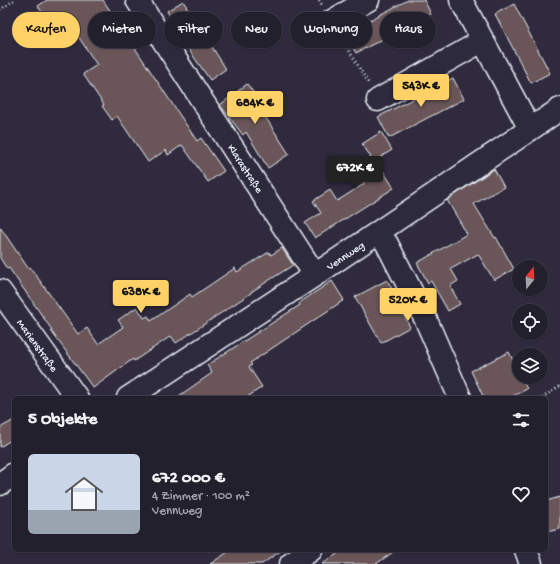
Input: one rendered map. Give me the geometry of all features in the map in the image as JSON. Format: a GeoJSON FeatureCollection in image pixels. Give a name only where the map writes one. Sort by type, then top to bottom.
{"type":"FeatureCollection","features":[{"type":"Feature","properties":{"kind":"street","name":"Klarastraße"},"geometry":{"type":"LineString","coordinates":[[137,0],[315,275]]}},
{"type":"Feature","properties":{"kind":"street"},"geometry":{"type":"LineString","coordinates":[[347,12],[368,0]]}},
{"type":"Feature","properties":{"kind":"street"},"geometry":{"type":"LineString","coordinates":[[461,0],[530,129]]}},
{"type":"Feature","properties":{"kind":"street"},"geometry":{"type":"LineString","coordinates":[[378,100],[482,41]]}},
{"type":"Feature","properties":{"kind":"street","name":"Vennweg"},"geometry":{"type":"LineString","coordinates":[[131,396],[315,275],[560,109]]}},
{"type":"Feature","properties":{"kind":"street"},"geometry":{"type":"LineString","coordinates":[[378,232],[387,244],[426,320],[459,396]]}},
{"type":"Feature","properties":{"kind":"street","name":"Marienstraße"},"geometry":{"type":"LineString","coordinates":[[0,291],[76,396]]}},
{"type":"Feature","properties":{"kind":"street"},"geometry":{"type":"LineString","coordinates":[[0,484],[12,475]]}},
{"type":"Feature","properties":{"kind":"street"},"geometry":{"type":"LineString","coordinates":[[527,552],[531,564]]}},
{"type":"Feature","properties":{"kind":"path"},"geometry":{"type":"LineString","coordinates":[[0,10],[14,0]]}},
{"type":"Feature","properties":{"kind":"path"},"geometry":{"type":"LineString","coordinates":[[319,0],[326,12]]}},
{"type":"Feature","properties":{"kind":"path"},"geometry":{"type":"LineString","coordinates":[[348,48],[378,100]]}},
{"type":"Feature","properties":{"kind":"path"},"geometry":{"type":"LineString","coordinates":[[545,396],[560,386]]}},
{"type":"Feature","properties":{"kind":"building"},"geometry":{"type":"Polygon","coordinates":[[[47,0],[103,0],[111,12],[88,12],[88,48],[135,48],[197,141],[201,138],[224,171],[208,182],[182,145],[168,155],[166,150],[148,162],[117,116],[112,120],[102,106],[104,105],[83,74],[97,65],[80,39],[80,12],[42,12],[38,6],[47,0]]]}},
{"type":"Feature","properties":{"kind":"building"},"geometry":{"type":"Polygon","coordinates":[[[408,0],[424,0],[430,12],[385,12],[408,0]]]}},
{"type":"Feature","properties":{"kind":"building"},"geometry":{"type":"Polygon","coordinates":[[[183,1],[190,12],[168,12],[183,1]]]}},
{"type":"Feature","properties":{"kind":"building"},"geometry":{"type":"Polygon","coordinates":[[[514,4],[550,73],[531,83],[495,14],[514,4]]]}},
{"type":"Feature","properties":{"kind":"building"},"geometry":{"type":"Polygon","coordinates":[[[380,15],[380,41],[372,45],[372,19],[380,15]]]}},
{"type":"Feature","properties":{"kind":"building"},"geometry":{"type":"Polygon","coordinates":[[[213,48],[226,69],[210,80],[189,50],[213,48]]]}},
{"type":"Feature","properties":{"kind":"building"},"geometry":{"type":"Polygon","coordinates":[[[353,48],[366,48],[356,53],[353,48]]]}},
{"type":"Feature","properties":{"kind":"building"},"geometry":{"type":"Polygon","coordinates":[[[453,78],[464,99],[389,138],[378,117],[453,78]]]}},
{"type":"Feature","properties":{"kind":"building"},"geometry":{"type":"Polygon","coordinates":[[[247,84],[270,114],[266,118],[289,154],[268,168],[246,132],[243,135],[220,105],[247,84]]]}},
{"type":"Feature","properties":{"kind":"building"},"geometry":{"type":"Polygon","coordinates":[[[381,132],[392,150],[376,160],[394,188],[315,238],[305,223],[321,213],[313,201],[330,190],[337,201],[364,184],[356,167],[371,157],[362,144],[381,132]]]}},
{"type":"Feature","properties":{"kind":"building"},"geometry":{"type":"Polygon","coordinates":[[[494,169],[504,187],[474,204],[495,238],[496,237],[512,265],[512,270],[494,280],[478,254],[451,269],[458,281],[450,286],[460,304],[448,311],[431,281],[428,283],[417,263],[467,234],[447,200],[494,169]]]}},
{"type":"Feature","properties":{"kind":"building"},"geometry":{"type":"Polygon","coordinates":[[[0,227],[28,268],[30,267],[78,334],[87,328],[98,344],[123,327],[118,320],[137,307],[144,318],[148,316],[151,321],[190,294],[192,297],[235,268],[237,272],[269,252],[271,255],[282,248],[293,265],[176,343],[171,336],[134,361],[133,359],[93,388],[51,331],[52,330],[9,268],[7,269],[0,258],[0,227]]]}},
{"type":"Feature","properties":{"kind":"building"},"geometry":{"type":"Polygon","coordinates":[[[387,280],[398,299],[396,300],[410,327],[381,343],[355,297],[387,280]]]}},
{"type":"Feature","properties":{"kind":"building"},"geometry":{"type":"Polygon","coordinates":[[[332,281],[344,300],[250,363],[252,365],[249,367],[262,387],[249,396],[179,396],[212,373],[207,365],[300,305],[299,303],[332,281]]]}},
{"type":"Feature","properties":{"kind":"building"},"geometry":{"type":"Polygon","coordinates":[[[509,352],[512,358],[512,384],[524,384],[527,389],[513,396],[483,396],[471,371],[509,352]]]}},
{"type":"Feature","properties":{"kind":"building"},"geometry":{"type":"Polygon","coordinates":[[[12,421],[12,439],[0,447],[0,428],[12,421]]]}},
{"type":"Feature","properties":{"kind":"building"},"geometry":{"type":"Polygon","coordinates":[[[560,497],[560,529],[548,532],[548,500],[560,497]]]}},
{"type":"Feature","properties":{"kind":"building"},"geometry":{"type":"Polygon","coordinates":[[[228,552],[279,552],[262,564],[210,564],[228,552]]]}},
{"type":"Feature","properties":{"kind":"building"},"geometry":{"type":"Polygon","coordinates":[[[340,552],[393,552],[376,564],[322,564],[340,552]]]}}]}
